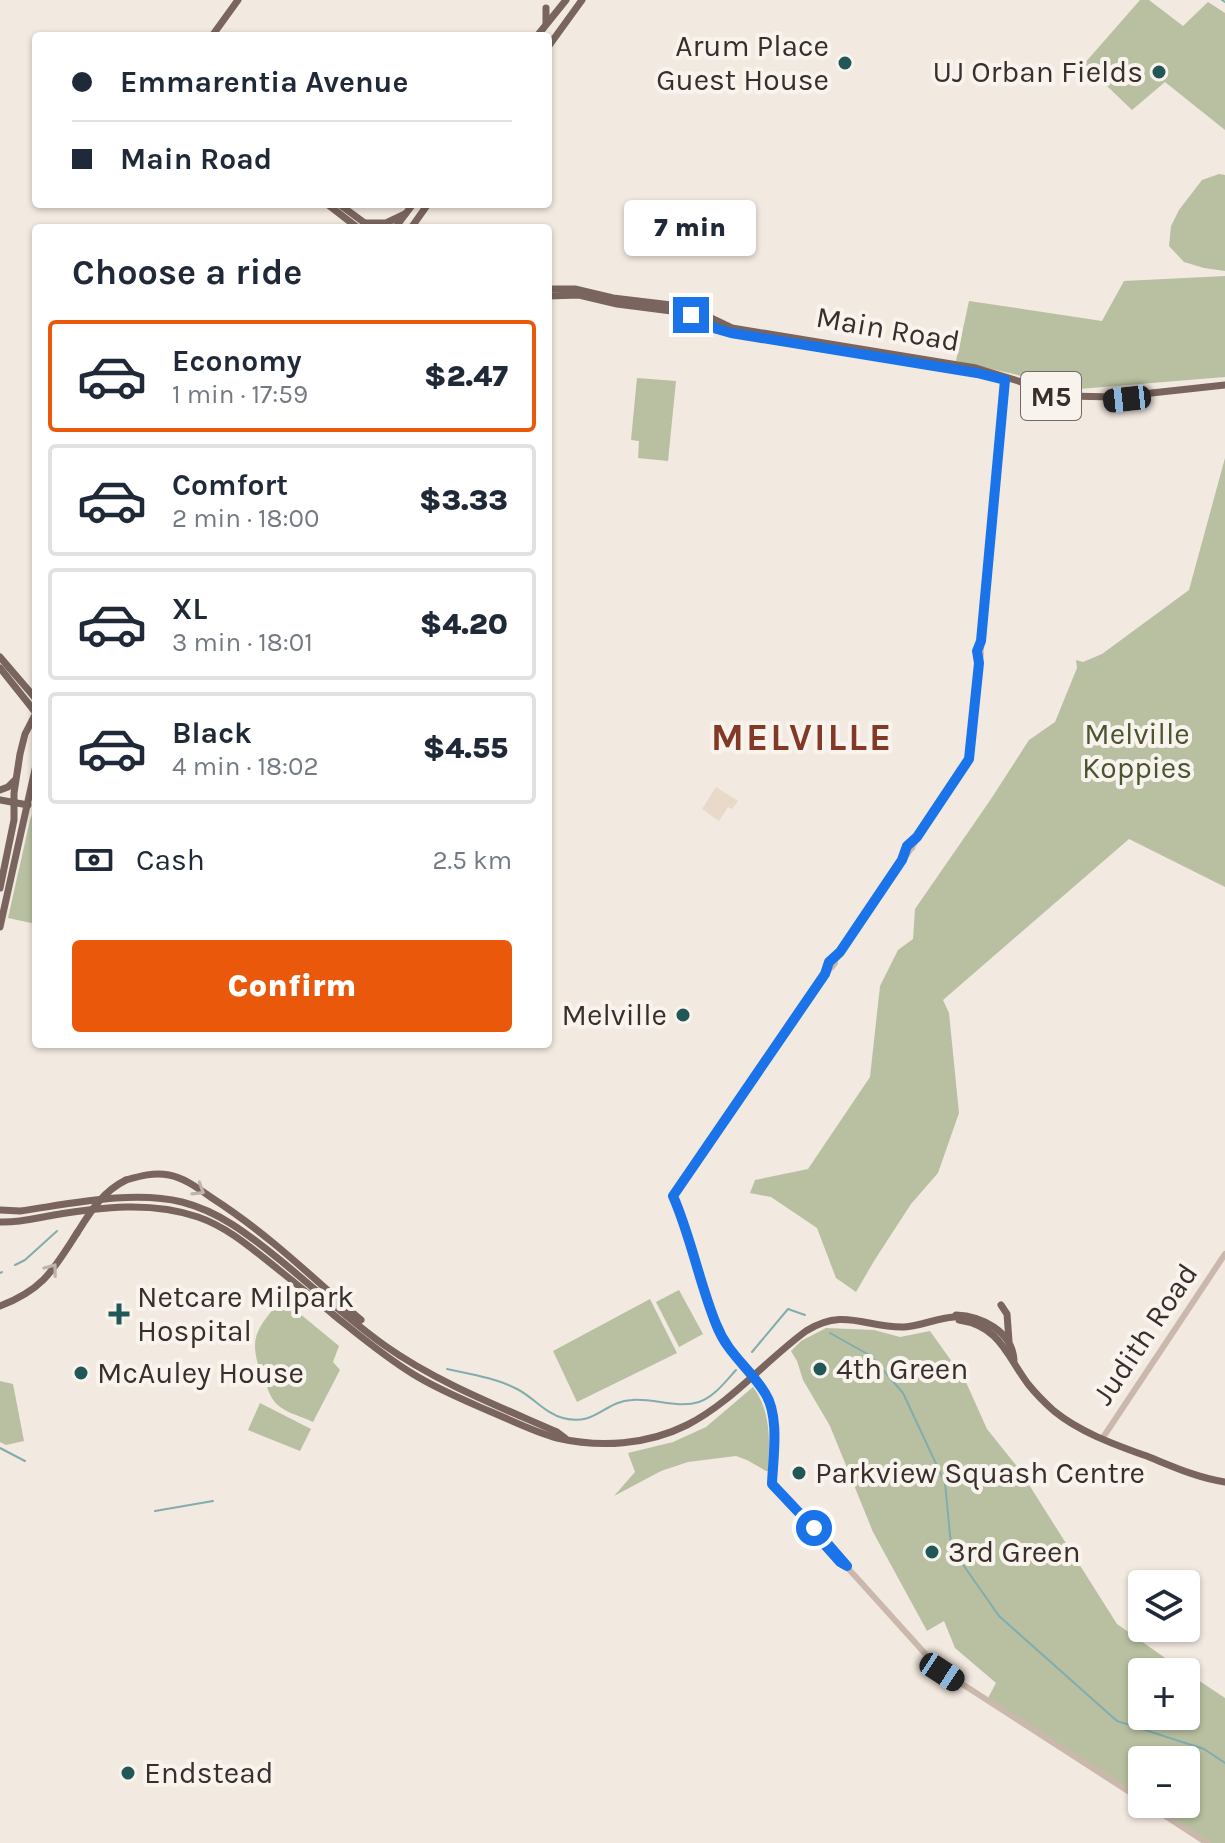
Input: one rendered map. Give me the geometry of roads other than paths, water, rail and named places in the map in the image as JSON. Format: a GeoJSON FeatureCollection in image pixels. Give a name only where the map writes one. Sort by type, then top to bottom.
{"type":"FeatureCollection","features":[{"type":"Feature","properties":{"kind":"main road"},"geometry":{"type":"LineString","coordinates":[[215,32],[238,0]]}},
{"type":"Feature","properties":{"kind":"main road"},"geometry":{"type":"LineString","coordinates":[[540,32],[566,0]]}},
{"type":"Feature","properties":{"kind":"main road"},"geometry":{"type":"LineString","coordinates":[[552,41],[582,0]]}},
{"type":"Feature","properties":{"kind":"main road"},"geometry":{"type":"LineString","coordinates":[[545,26],[546,8]]}},
{"type":"Feature","properties":{"kind":"main road"},"geometry":{"type":"LineString","coordinates":[[334,208],[362,224]]}},
{"type":"Feature","properties":{"kind":"main road"},"geometry":{"type":"LineString","coordinates":[[344,208],[363,224]]}},
{"type":"Feature","properties":{"kind":"main road"},"geometry":{"type":"LineString","coordinates":[[398,224],[410,208]]}},
{"type":"Feature","properties":{"kind":"main road"},"geometry":{"type":"LineString","coordinates":[[379,224],[405,214]]}},
{"type":"Feature","properties":{"kind":"main road","name":"M5"},"geometry":{"type":"LineString","coordinates":[[552,289],[575,289],[687,310]]}},
{"type":"Feature","properties":{"kind":"main road","name":"M5"},"geometry":{"type":"LineString","coordinates":[[552,296],[579,295],[617,304],[687,310]]}},
{"type":"Feature","properties":{"kind":"main road","name":"Main Road"},"geometry":{"type":"LineString","coordinates":[[687,310],[732,328],[985,370],[1058,395],[1091,398],[1225,387]]}},
{"type":"Feature","properties":{"kind":"main road"},"geometry":{"type":"LineString","coordinates":[[0,657],[32,694]]}},
{"type":"Feature","properties":{"kind":"main road"},"geometry":{"type":"LineString","coordinates":[[0,668],[32,708]]}},
{"type":"Feature","properties":{"kind":"main road"},"geometry":{"type":"LineString","coordinates":[[0,888],[14,820],[16,779],[23,741],[32,722]]}},
{"type":"Feature","properties":{"kind":"main road"},"geometry":{"type":"LineString","coordinates":[[0,790],[16,779]]}},
{"type":"Feature","properties":{"kind":"main road"},"geometry":{"type":"LineString","coordinates":[[0,927],[32,785]]}},
{"type":"Feature","properties":{"kind":"main road"},"geometry":{"type":"LineString","coordinates":[[0,800],[28,805]]}},
{"type":"Feature","properties":{"kind":"main road"},"geometry":{"type":"LineString","coordinates":[[0,1306],[19,1298],[47,1277],[98,1200],[110,1189],[126,1180],[148,1174],[168,1175],[184,1180],[253,1225],[371,1329],[388,1348]]}},
{"type":"Feature","properties":{"kind":"main road"},"geometry":{"type":"LineString","coordinates":[[0,1210],[20,1211],[139,1197],[196,1206],[224,1218],[243,1231],[388,1348],[425,1371],[567,1439]]}},
{"type":"Feature","properties":{"kind":"main road"},"geometry":{"type":"LineString","coordinates":[[3,1223],[134,1206],[170,1210],[201,1218],[247,1245],[368,1343],[413,1374],[500,1416],[550,1436],[567,1439],[600,1443],[630,1442],[684,1426],[712,1410],[793,1340],[821,1322],[852,1319],[902,1327],[960,1315],[982,1320],[995,1328],[1009,1344],[1014,1360]]}},
{"type":"Feature","properties":{"kind":"main road"},"geometry":{"type":"LineString","coordinates":[[1001,1305],[1007,1314],[1009,1344]]}},
{"type":"Feature","properties":{"kind":"main road"},"geometry":{"type":"LineString","coordinates":[[954,1317],[973,1323],[996,1337],[1028,1384],[1052,1409],[1072,1423],[1102,1439],[1200,1477],[1225,1482]]}},
{"type":"Feature","properties":{"kind":"street"},"geometry":{"type":"LineString","coordinates":[[1005,378],[969,759],[675,1200],[713,1318],[723,1339],[770,1403],[773,1420],[772,1484],[939,1669],[1128,1791]]}},
{"type":"Feature","properties":{"kind":"street","name":"Judith Road"},"geometry":{"type":"LineString","coordinates":[[1102,1439],[1225,1254]]}},
{"type":"Feature","properties":{"kind":"street"},"geometry":{"type":"LineString","coordinates":[[1169,1818],[1207,1843]]}},
{"type":"Feature","properties":{"kind":"waterway"},"geometry":{"type":"LineString","coordinates":[[15,1265],[25,1260],[57,1231]]}},
{"type":"Feature","properties":{"kind":"waterway"},"geometry":{"type":"LineString","coordinates":[[752,1352],[788,1309],[805,1315]]}},
{"type":"Feature","properties":{"kind":"waterway"},"geometry":{"type":"LineString","coordinates":[[830,1333],[871,1356],[903,1393],[945,1483],[951,1545],[999,1616],[1117,1721],[1204,1749],[1225,1763]]}},
{"type":"Feature","properties":{"kind":"waterway"},"geometry":{"type":"LineString","coordinates":[[447,1369],[509,1385],[551,1413],[574,1420],[592,1417],[622,1401],[699,1402],[714,1393],[736,1370]]}},
{"type":"Feature","properties":{"kind":"waterway"},"geometry":{"type":"LineString","coordinates":[[0,1448],[25,1461]]}},
{"type":"Feature","properties":{"kind":"waterway"},"geometry":{"type":"LineString","coordinates":[[155,1511],[213,1501]]}},
{"type":"Feature","properties":{"kind":"place","name":"Arum Place Guest House"},"geometry":{"type":"Point","coordinates":[845,63]}},
{"type":"Feature","properties":{"kind":"place","name":"UJ Orban Fields"},"geometry":{"type":"Point","coordinates":[1159,72]}},
{"type":"Feature","properties":{"kind":"place","name":"Melville"},"geometry":{"type":"Point","coordinates":[683,1015]}},
{"type":"Feature","properties":{"kind":"place","name":"Netcare Milpark Hospital"},"geometry":{"type":"Point","coordinates":[119,1314]}},
{"type":"Feature","properties":{"kind":"place","name":"4th Green"},"geometry":{"type":"Point","coordinates":[820,1369]}},
{"type":"Feature","properties":{"kind":"place","name":"McAuley House"},"geometry":{"type":"Point","coordinates":[81,1373]}},
{"type":"Feature","properties":{"kind":"place","name":"Parkview Squash Centre"},"geometry":{"type":"Point","coordinates":[799,1473]}},
{"type":"Feature","properties":{"kind":"place","name":"3rd Green"},"geometry":{"type":"Point","coordinates":[932,1552]}},
{"type":"Feature","properties":{"kind":"place","name":"Endstead"},"geometry":{"type":"Point","coordinates":[128,1773]}},
{"type":"Feature","properties":{"kind":"district","name":"MELVILLE"},"geometry":{"type":"Point","coordinates":[802,737]}},
{"type":"Feature","properties":{"kind":"park label","name":"Melville Koppies"},"geometry":{"type":"Point","coordinates":[1137,751]}}]}
